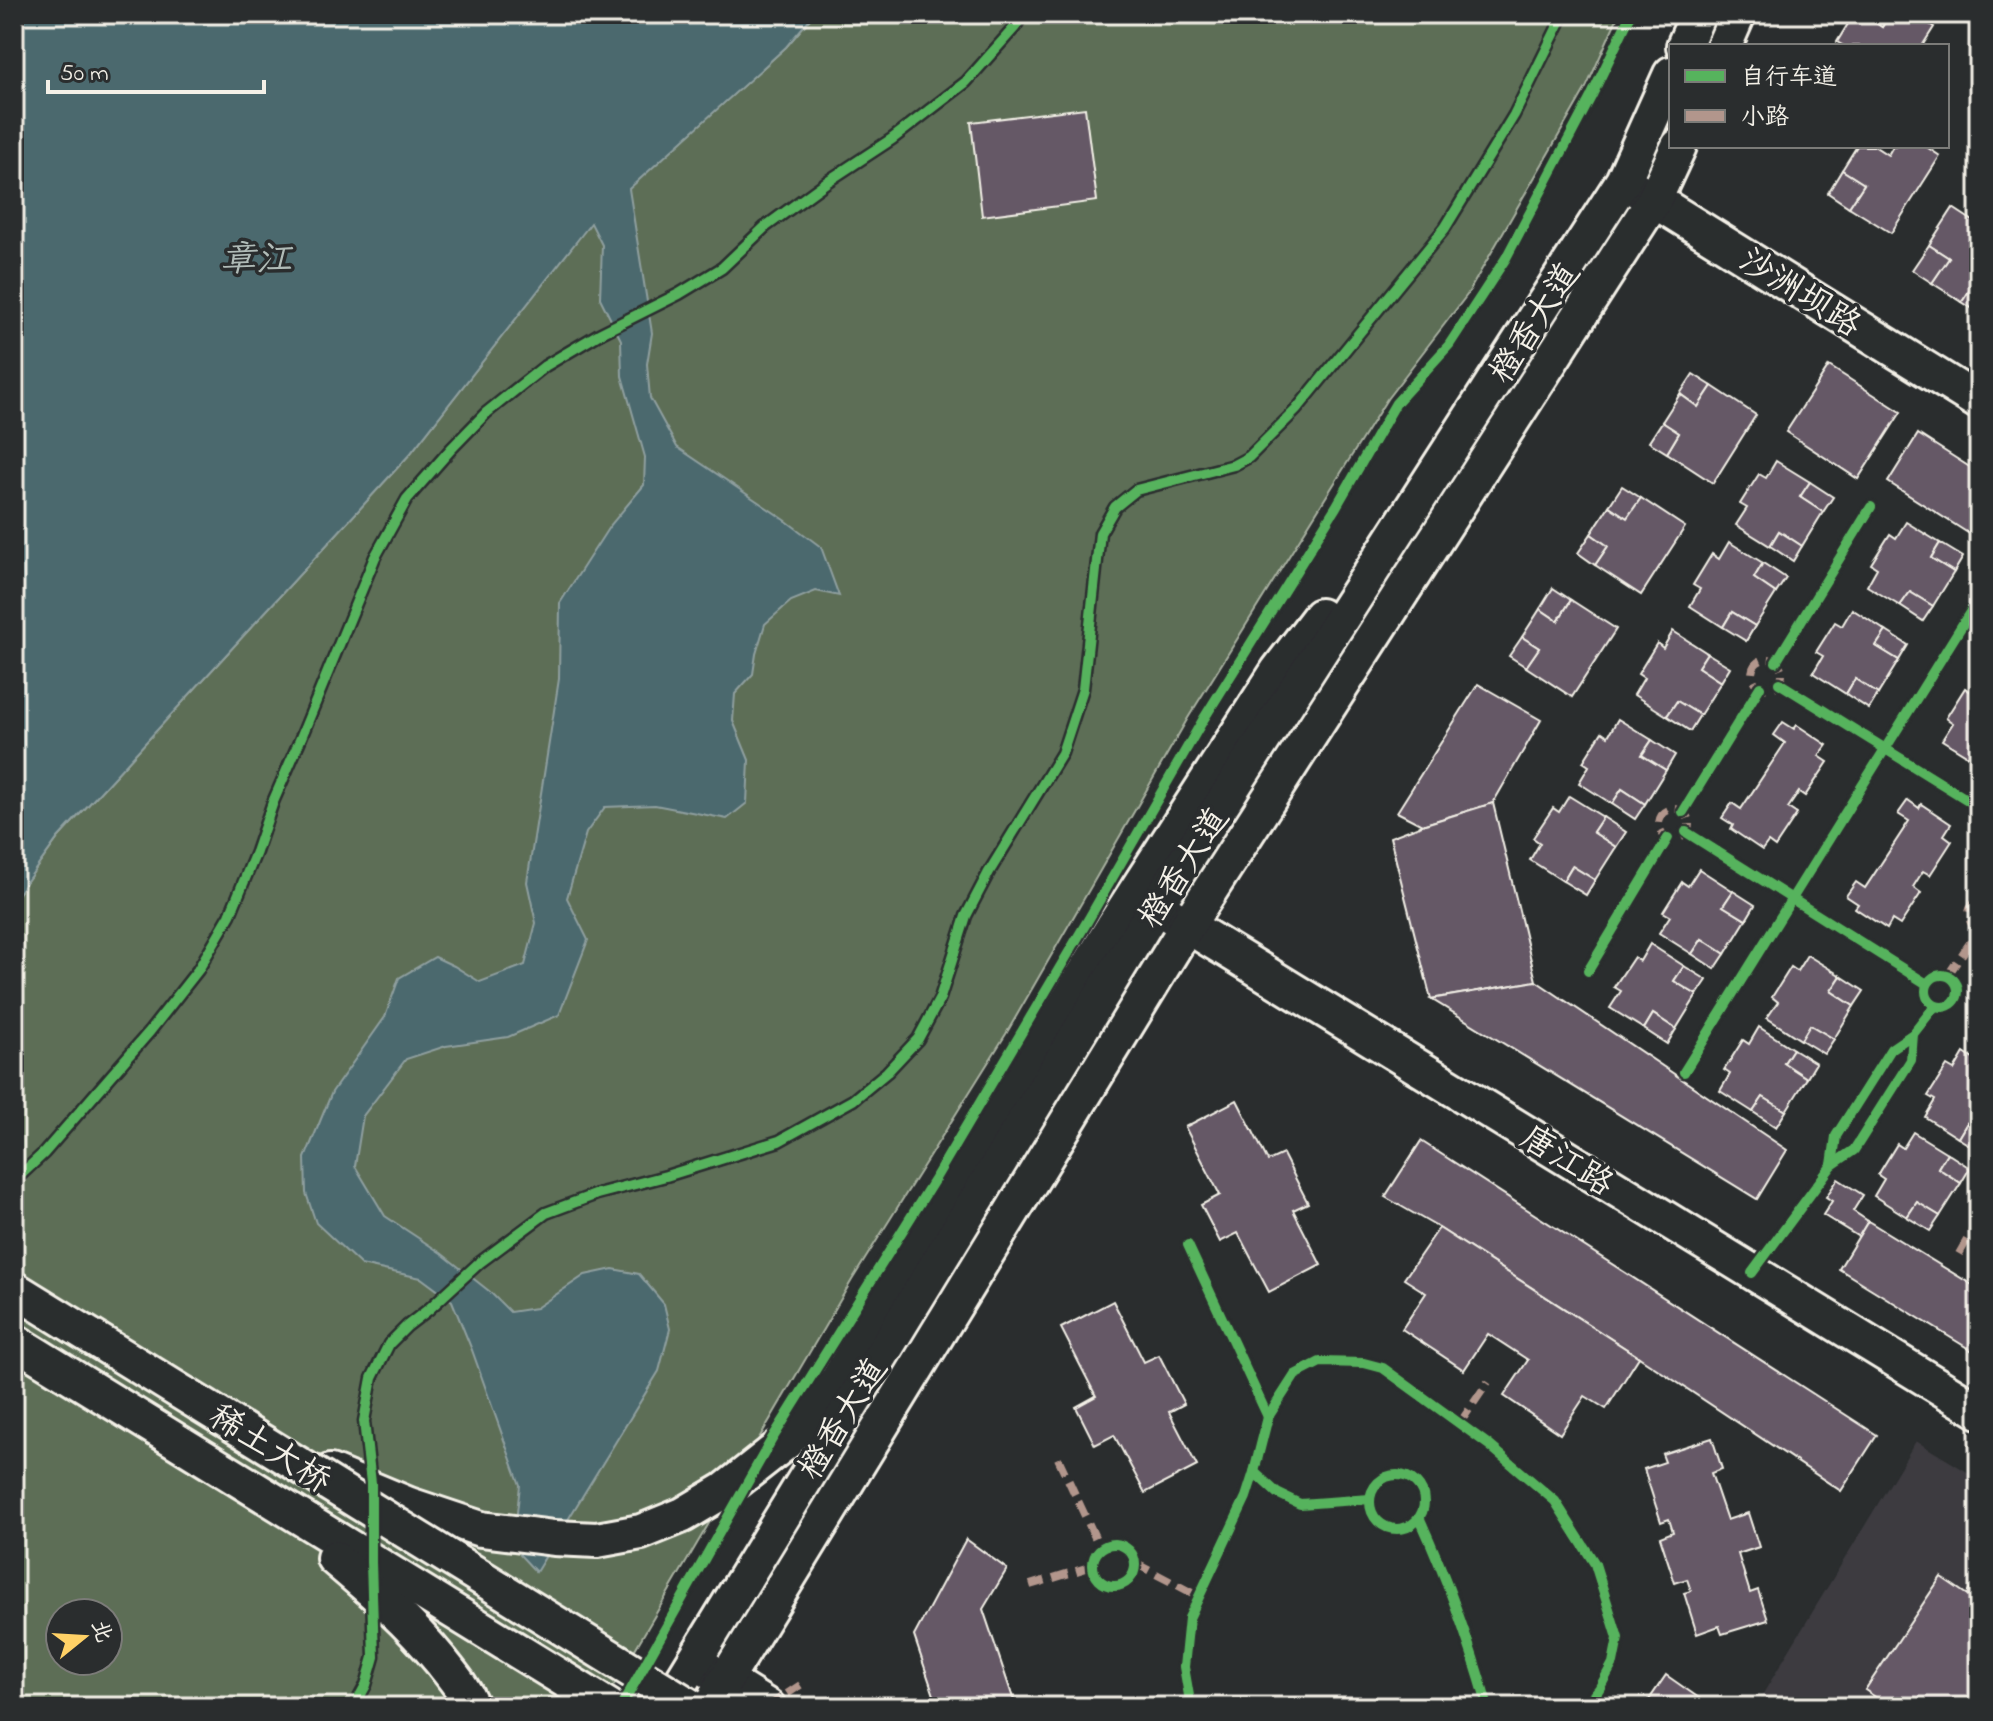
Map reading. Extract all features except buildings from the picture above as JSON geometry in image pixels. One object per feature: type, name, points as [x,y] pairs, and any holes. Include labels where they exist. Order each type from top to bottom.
[{"type":"main road","points":[[1685,44],[1698,14]]},
{"type":"main road","points":[[1725,44],[1738,14]]},
{"type":"main road","name":"橙香大道","points":[[666,1707],[1156,906],[1623,181],[1669,78]]},
{"type":"main road","name":"橙香大道","points":[[717,1693],[1187,926],[1654,200],[1678,148]]},
{"type":"main road","name":"沙洲坝路","points":[[1623,181],[1979,402]]},
{"type":"main road","points":[[267,1445],[409,1505],[481,1529],[597,1540],[641,1532],[683,1515],[725,1490],[786,1442],[837,1381],[1113,927],[1278,671],[1460,436]]},
{"type":"main road","name":"唐江路","points":[[1156,906],[1979,1411]]},
{"type":"main road","name":"稀土大桥","points":[[14,1289],[691,1707]]},
{"type":"main road","name":"稀土大桥","points":[[14,1341],[609,1707]]},
{"type":"main road","points":[[241,1481],[389,1604],[431,1649],[465,1692],[472,1707]]},
{"type":"main road","points":[[692,1661],[717,1693],[768,1707]]},
{"type":"shaded area","points":[[1916,1441],[1979,1479],[1979,1707],[1755,1707]]},
{"type":"green space","points":[[814,14],[1619,14],[1587,86],[1467,295],[1387,399],[1188,718],[1006,1034],[852,1280],[601,1707],[14,1707],[14,899],[58,838],[410,454],[591,222],[786,47]]},
{"type":"water","name":"章江","points":[[14,14],[814,14],[786,47],[629,189],[652,333],[647,364],[650,398],[677,447],[821,547],[839,596],[816,591],[791,601],[765,624],[753,674],[735,694],[733,721],[749,760],[747,803],[727,819],[655,805],[605,807],[586,833],[567,898],[588,940],[559,1015],[508,1037],[446,1046],[406,1059],[363,1116],[355,1166],[385,1216],[441,1253],[510,1312],[536,1308],[585,1275],[613,1269],[639,1274],[664,1304],[670,1329],[659,1371],[536,1572],[520,1555],[515,1531],[520,1485],[452,1301],[421,1278],[361,1265],[316,1223],[306,1193],[305,1158],[332,1092],[385,1017],[399,978],[435,957],[480,982],[525,965],[536,923],[527,882],[559,679],[560,603],[609,527],[644,485],[645,457],[622,376],[621,340],[600,298],[602,245],[591,223],[410,454],[58,838],[14,899]]},
{"type":"marked path","points":[[1767,659],[1777,664],[1782,674],[1777,684],[1767,689],[1757,684],[1752,674],[1757,664],[1767,659]]},
{"type":"marked path","points":[[1674,809],[1684,814],[1689,824],[1684,834],[1674,839],[1664,834],[1659,824],[1664,814],[1674,809]]},
{"type":"marked path","points":[[1979,900],[1969,911],[1972,924],[1979,931]]},
{"type":"marked path","points":[[1948,975],[1978,931]]},
{"type":"marked path","points":[[1959,1254],[1979,1219]]},
{"type":"marked path","points":[[1460,1423],[1488,1382]]},
{"type":"marked path","points":[[1058,1458],[1100,1548]]},
{"type":"marked path","points":[[1135,1563],[1198,1596]]},
{"type":"marked path","points":[[1030,1585],[1093,1566]]},
{"type":"marked path","points":[[767,1707],[805,1682]]},
{"type":"cycle path","points":[[14,1181],[44,1153],[150,1031],[198,970],[230,915],[273,802],[375,557],[407,499],[486,413],[545,366],[722,268],[765,227],[892,139],[966,82],[1023,14]]},
{"type":"cycle path","points":[[354,1707],[366,1685],[374,1657],[371,1483],[364,1421],[372,1378],[389,1344],[479,1263],[546,1213],[597,1194],[779,1141],[853,1100],[887,1072],[918,1039],[940,998],[966,916],[989,872],[1062,753],[1083,689],[1100,533],[1115,507],[1136,490],[1234,465],[1249,457],[1296,410],[1445,228],[1514,115],[1564,14]]},
{"type":"cycle path","points":[[621,1707],[772,1439],[936,1177],[1203,720],[1336,507],[1396,403],[1449,345],[1506,258],[1631,14]]},
{"type":"cycle path","points":[[1776,662],[1871,507]]},
{"type":"cycle path","points":[[1684,1072],[1979,598]]},
{"type":"cycle path","points":[[1779,683],[1979,807]]},
{"type":"cycle path","points":[[1683,812],[1760,687]]},
{"type":"cycle path","points":[[1686,832],[1927,984]]},
{"type":"cycle path","points":[[1588,971],[1668,838]]},
{"type":"cycle path","points":[[1942,975],[1954,979],[1958,991],[1954,1003],[1942,1007],[1930,1003],[1926,991],[1930,979],[1942,975]]},
{"type":"cycle path","points":[[1832,1165],[1836,1136],[1891,1049],[1913,1034],[1935,1006]]},
{"type":"cycle path","points":[[1752,1273],[1832,1165],[1854,1150],[1911,1060],[1913,1034]]},
{"type":"cycle path","points":[[1188,1245],[1268,1417]]},
{"type":"cycle path","points":[[1191,1707],[1184,1667],[1189,1618],[1246,1497],[1268,1417],[1295,1375],[1320,1362],[1364,1363],[1383,1368],[1489,1445],[1555,1501],[1595,1564],[1618,1638],[1613,1663],[1599,1689],[1584,1707]]},
{"type":"cycle path","points":[[1254,1472],[1277,1493],[1300,1504],[1370,1499]]},
{"type":"cycle path","points":[[1397,1475],[1416,1483],[1424,1502],[1416,1521],[1397,1529],[1378,1521],[1370,1502],[1378,1483],[1397,1475]]},
{"type":"cycle path","points":[[1420,1519],[1457,1610],[1487,1704]]},
{"type":"cycle path","points":[[1114,1544],[1129,1550],[1135,1565],[1129,1580],[1114,1586],[1099,1580],[1093,1565],[1099,1550],[1114,1544]]}]
